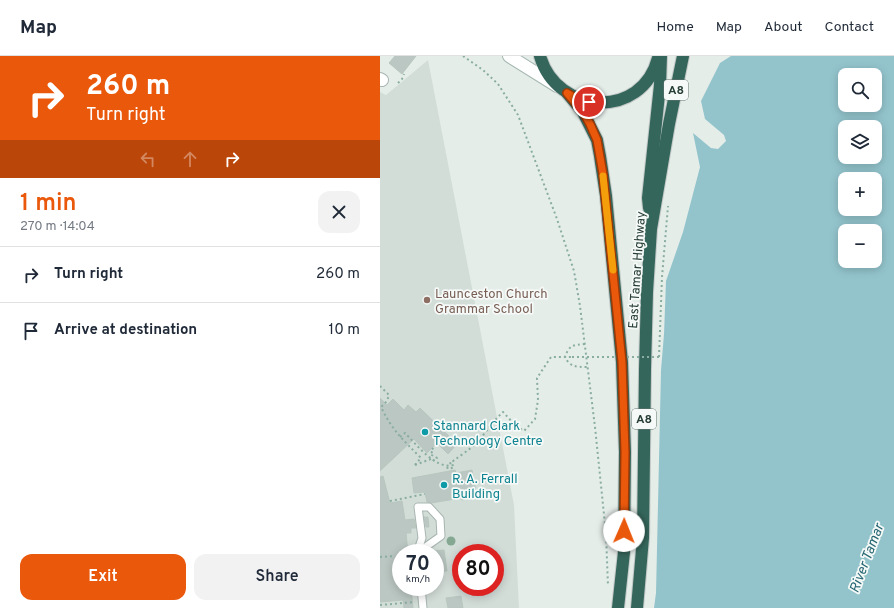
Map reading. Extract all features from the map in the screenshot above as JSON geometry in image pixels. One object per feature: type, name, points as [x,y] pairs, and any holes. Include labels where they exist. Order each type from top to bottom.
[{"type":"highway","name":"A8","points":[[540,56],[547,72],[583,112],[597,140],[604,181],[622,362],[625,452],[624,552],[618,608]]},
{"type":"highway","name":"A8","points":[[563,90],[577,99],[589,102],[608,102],[622,99],[634,93],[644,84],[656,66],[660,56]]},
{"type":"highway","name":"A8","points":[[651,229],[648,198],[660,85],[660,56]]},
{"type":"highway","name":"East Tamar Highway","points":[[637,608],[643,538],[646,338],[651,229],[669,124],[683,56]]},
{"type":"main road","points":[[509,56],[563,90]]},
{"type":"lane","points":[[418,507],[429,507],[440,519],[441,536],[417,553],[422,538],[418,507]]},
{"type":"path","points":[[463,56],[483,70],[498,84],[518,115],[557,219],[574,270],[595,427],[606,534],[608,588]]},
{"type":"path","points":[[398,83],[404,74]]},
{"type":"path","points":[[400,437],[405,433],[432,460],[451,468],[453,466],[453,461],[474,445],[492,422],[503,412],[516,426],[524,431],[535,419],[538,400],[537,378],[551,357],[659,357],[662,277],[668,204]]},
{"type":"path","points":[[585,344],[573,345],[567,351],[565,357],[568,363],[575,367],[587,367]]},
{"type":"path","points":[[380,386],[389,395],[387,401],[381,407],[389,423],[420,458],[414,466],[437,458],[430,454],[434,450],[432,448]]},
{"type":"path","points":[[448,467],[449,471]]},
{"type":"path","points":[[390,501],[425,494]]},
{"type":"path","points":[[380,557],[392,556]]},
{"type":"path","points":[[380,604],[423,605]]},
{"type":"shaded area","name":"Launceston Church Grammar School","points":[[428,60],[514,505],[519,608],[380,608],[380,92],[386,95]]},
{"type":"water","name":"River Tamar","points":[[731,56],[894,56],[894,608],[654,608],[656,593],[661,370],[666,281],[683,232],[700,167],[693,133],[711,148],[718,149],[726,141],[724,135],[705,119],[701,101],[720,63]]},
{"type":"building","points":[[395,56],[416,56],[402,74],[389,63]]},
{"type":"building","points":[[380,398],[387,405],[393,399],[404,410],[408,405],[416,412],[420,408],[457,444],[448,454],[437,443],[427,453],[414,439],[380,471]]},
{"type":"building","name":"R. A. Ferrall Building","points":[[455,470],[456,473],[472,470],[477,497],[431,503],[427,502],[425,492],[414,493],[412,478]]},
{"type":"building","points":[[383,476],[390,503],[402,501],[405,520],[414,519],[416,528],[411,528],[411,533],[406,533],[407,544],[392,544],[392,596],[412,596],[413,608],[404,608],[403,600],[380,602],[380,477]]},
{"type":"building","points":[[424,517],[428,517],[429,527],[426,527]]},
{"type":"building","points":[[444,550],[447,571],[444,571]]},
{"type":"building","points":[[461,596],[463,608],[448,608],[446,598]]},
{"type":"slow traffic","points":[[603,176],[613,270]]},
{"type":"place","name":"Launceston Church Grammar School","points":[[427,300]]},
{"type":"place","name":"Stannard Clark Technology Centre","points":[[425,432]]},
{"type":"place","name":"R. A. Ferrall Building","points":[[444,485]]},
{"type":"route","points":[[589,102],[577,99],[567,93],[583,112],[597,140],[606,196],[622,362],[625,452],[624,531]]}]
